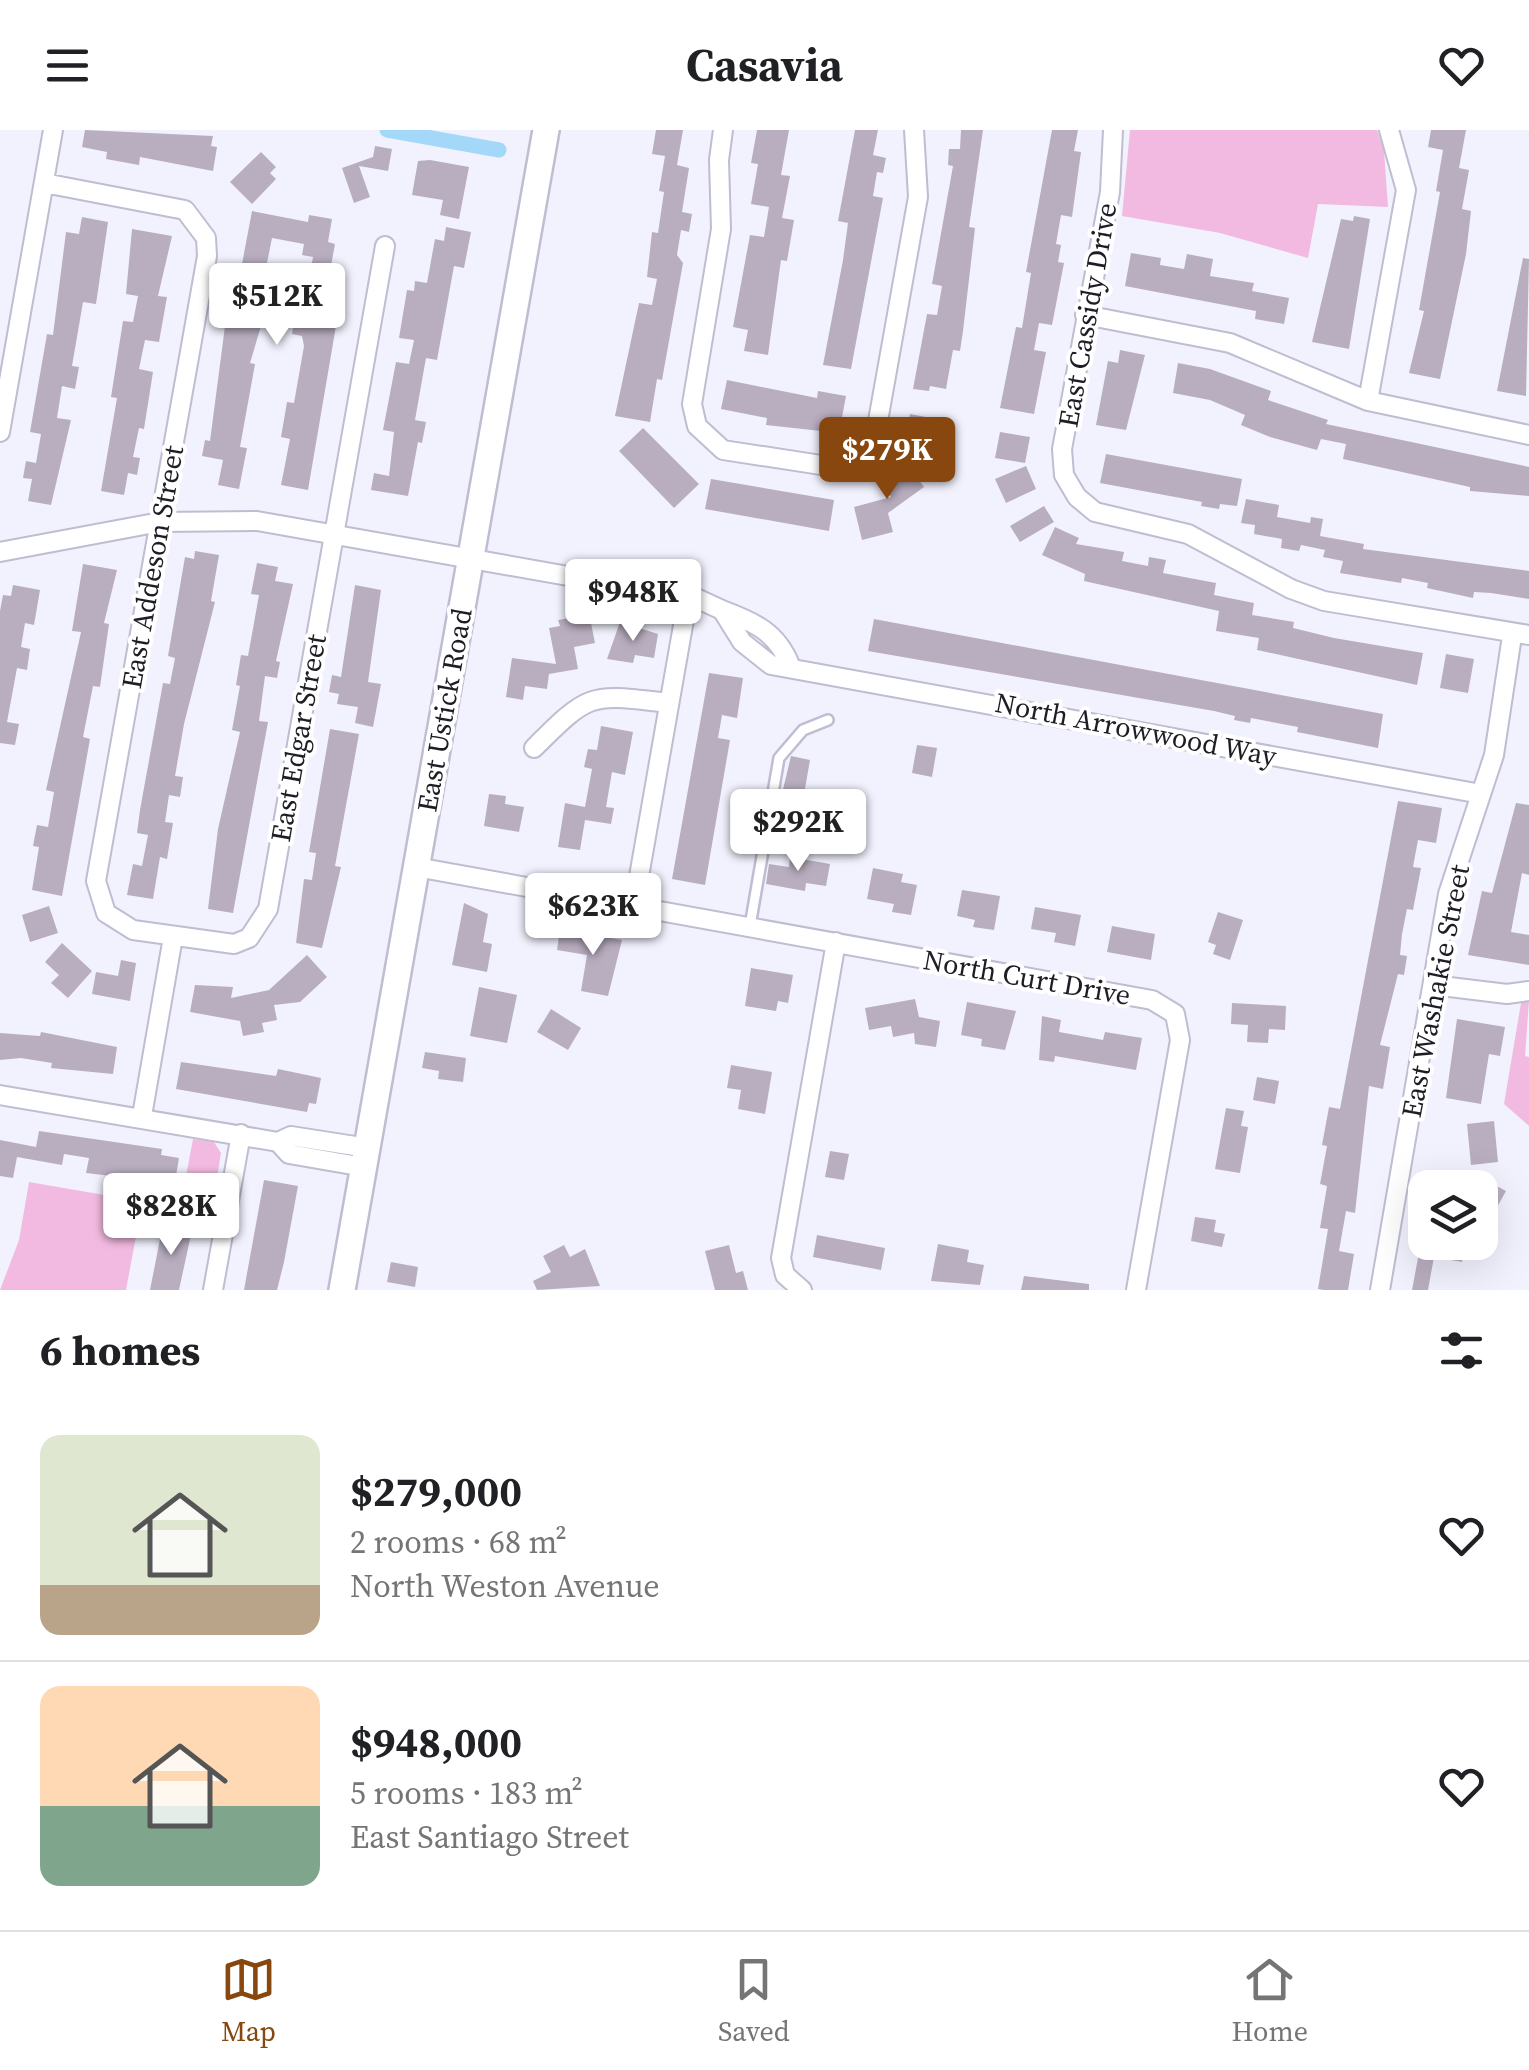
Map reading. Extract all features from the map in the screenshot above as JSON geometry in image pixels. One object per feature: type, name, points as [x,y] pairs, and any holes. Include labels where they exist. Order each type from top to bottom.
[{"type":"main road","name":"East Ustick Road","points":[[342,1290],[546,130]]},
{"type":"street","points":[[0,432],[53,130]]},
{"type":"street","points":[[723,130],[719,160],[722,229],[692,404],[697,426],[723,450],[834,467],[852,461],[867,448],[876,432],[918,197],[914,130]]},
{"type":"street","name":"East Cassidy Drive","points":[[1113,130],[1110,192],[1062,449],[1064,475],[1077,497],[1094,512],[1188,534],[1291,589],[1324,601],[1521,635]]},
{"type":"street","points":[[1368,401],[1406,190],[1389,130]]},
{"type":"street","name":"East Addeson Street","points":[[44,182],[185,210],[198,222],[206,238],[207,256],[96,881],[106,913],[133,930],[174,937]]},
{"type":"street","name":"East Edgar Street","points":[[174,937],[221,945],[249,938],[268,909],[385,246]]},
{"type":"street","points":[[1085,315],[1230,343],[1368,401],[1529,434]]},
{"type":"street","name":"North Arrowwood Way","points":[[0,552],[160,522],[257,521],[334,532],[688,597],[756,622],[782,644],[790,665],[1481,794]]},
{"type":"street","points":[[634,905],[688,597]]},
{"type":"street","name":"East Washakie Street","points":[[1380,1290],[1448,894],[1494,755],[1521,635]]},
{"type":"street","points":[[534,748],[578,703],[600,696],[669,704]]},
{"type":"street","name":"North Curt Drive","points":[[416,867],[1152,1000],[1175,1014],[1180,1040],[1136,1290]]},
{"type":"street","points":[[142,1116],[174,937]]},
{"type":"street","points":[[802,1290],[785,1274],[781,1258],[836,942]]},
{"type":"street","points":[[1434,985],[1507,994],[1529,991]]},
{"type":"street","points":[[0,1095],[278,1142],[291,1136],[366,1158]]},
{"type":"street","points":[[213,1290],[241,1134]]},
{"type":"lane","points":[[750,926],[779,758],[803,730],[828,720]]},
{"type":"shaded area","points":[[1130,130],[1377,130],[1384,150],[1388,207],[1318,204],[1308,258],[1220,233],[1122,216]]},
{"type":"shaded area","points":[[1529,1001],[1525,1056],[1529,1057],[1529,1126],[1504,1104],[1521,1003]]},
{"type":"shaded area","points":[[193,1139],[214,1142],[221,1153],[209,1226],[140,1215],[126,1290],[0,1290],[19,1240],[29,1182],[180,1208]]},
{"type":"building","points":[[85,130],[213,136],[211,146],[217,147],[213,171],[140,157],[139,165],[106,159],[107,152],[82,147]]},
{"type":"building","points":[[656,130],[683,130],[677,165],[689,168],[682,212],[692,214],[689,232],[681,230],[677,255],[683,263],[662,380],[657,379],[650,422],[615,416],[639,303],[652,305],[657,279],[647,277],[652,232],[658,233],[664,192],[659,191],[665,156],[652,154]]},
{"type":"building","points":[[757,130],[789,130],[781,175],[790,176],[782,218],[794,220],[787,261],[781,260],[768,355],[744,351],[748,330],[733,327],[750,235],[764,237],[769,207],[751,204],[758,164],[751,163]]},
{"type":"building","points":[[855,130],[878,130],[873,155],[886,158],[883,173],[877,172],[873,196],[883,198],[851,369],[823,365],[843,260],[848,223],[838,221]]},
{"type":"building","points":[[961,130],[983,130],[969,227],[975,228],[960,351],[953,350],[946,389],[913,389],[927,314],[937,315],[942,286],[932,284],[953,166],[948,165],[949,149],[960,149]]},
{"type":"building","points":[[1052,130],[1078,130],[1074,151],[1081,152],[1072,217],[1061,215],[1056,244],[1061,245],[1058,262],[1064,263],[1052,325],[1039,323],[1034,350],[1046,352],[1034,414],[1000,408],[1016,327],[1022,328],[1031,273],[1026,272]]},
{"type":"building","points":[[1431,130],[1466,130],[1459,168],[1469,170],[1462,209],[1471,211],[1440,379],[1409,373],[1424,311],[1419,310],[1440,192],[1436,191],[1443,150],[1428,147]]},
{"type":"building","points":[[375,146],[392,149],[388,171],[359,166],[370,197],[354,203],[342,168],[373,157]]},
{"type":"building","points":[[261,152],[276,167],[270,173],[276,179],[252,204],[230,182]]},
{"type":"building","points":[[418,161],[469,167],[459,219],[440,215],[443,200],[412,195]]},
{"type":"building","points":[[252,211],[308,222],[309,215],[332,219],[328,242],[335,244],[329,276],[344,279],[308,490],[281,485],[290,439],[281,437],[287,402],[294,403],[304,346],[302,336],[292,334],[295,315],[302,316],[313,257],[302,255],[304,244],[272,238],[266,268],[273,269],[267,306],[250,363],[255,364],[240,447],[247,448],[239,489],[218,485],[223,460],[202,456],[205,440],[210,441],[225,326],[229,327],[232,309],[239,310],[244,282],[233,281],[236,263],[242,264]]},
{"type":"building","points":[[1354,216],[1370,219],[1349,349],[1312,342],[1341,219],[1353,221]]},
{"type":"building","points":[[82,217],[108,222],[96,304],[83,302],[72,366],[79,367],[75,389],[62,386],[57,418],[71,420],[51,505],[28,501],[32,479],[23,478],[26,461],[36,463],[41,434],[30,432],[47,334],[53,335],[66,232],[79,234]]},
{"type":"building","points":[[446,227],[471,232],[464,268],[454,266],[437,360],[426,358],[415,420],[426,422],[422,443],[418,442],[408,496],[371,490],[374,473],[389,476],[394,432],[383,430],[396,362],[409,364],[414,340],[399,338],[407,290],[414,291],[415,281],[427,283],[435,239],[444,241]]},
{"type":"building","points":[[132,229],[172,236],[158,296],[167,297],[159,342],[145,340],[139,369],[153,372],[144,429],[139,428],[133,457],[140,458],[137,475],[128,473],[124,495],[101,491],[117,398],[111,397],[123,321],[133,322],[138,296],[126,294]]},
{"type":"building","points":[[1131,253],[1161,258],[1160,265],[1184,269],[1187,254],[1213,259],[1210,276],[1254,283],[1252,291],[1289,298],[1284,324],[1255,319],[1256,311],[1125,286]]},
{"type":"building","points":[[1523,258],[1529,259],[1526,396],[1497,391]]},
{"type":"building","points":[[1120,350],[1145,355],[1126,430],[1096,425],[1108,361],[1118,363]]},
{"type":"building","points":[[1178,363],[1210,369],[1271,391],[1268,400],[1328,420],[1326,424],[1529,467],[1529,496],[1470,491],[1470,487],[1343,459],[1346,444],[1321,439],[1317,450],[1270,437],[1241,425],[1245,415],[1210,400],[1173,393]]},
{"type":"building","points":[[727,380],[817,398],[818,391],[846,396],[839,433],[766,425],[767,418],[721,409]]},
{"type":"building","points":[[910,414],[926,417],[925,424],[944,428],[937,465],[912,460],[916,439],[906,437]]},
{"type":"building","points":[[643,428],[699,484],[674,508],[619,451]]},
{"type":"building","points":[[1000,432],[1030,437],[1025,463],[995,458]]},
{"type":"building","points":[[1106,454],[1242,479],[1237,506],[1201,506],[1202,502],[1100,483]]},
{"type":"building","points":[[905,461],[924,487],[888,513],[893,532],[862,540],[854,507],[891,497],[879,480]]},
{"type":"building","points":[[1026,466],[1036,489],[1006,503],[995,479]]},
{"type":"building","points":[[711,479],[834,500],[829,531],[705,509]]},
{"type":"building","points":[[1246,499],[1279,505],[1277,517],[1310,523],[1311,517],[1323,519],[1320,536],[1364,544],[1363,549],[1529,571],[1529,599],[1474,592],[1473,598],[1402,578],[1401,583],[1340,573],[1343,561],[1323,557],[1325,550],[1301,545],[1299,551],[1281,548],[1282,539],[1254,534],[1255,525],[1241,523]]},
{"type":"building","points":[[1044,506],[1054,522],[1020,542],[1010,526]]},
{"type":"building","points":[[1055,527],[1079,538],[1076,544],[1124,552],[1122,561],[1148,566],[1149,557],[1166,560],[1163,573],[1216,583],[1214,595],[1254,603],[1252,615],[1294,622],[1293,628],[1334,638],[1423,653],[1417,685],[1257,650],[1259,638],[1216,631],[1219,611],[1084,581],[1085,574],[1042,555]]},
{"type":"building","points":[[195,551],[219,555],[211,601],[215,602],[175,776],[183,777],[180,797],[169,795],[165,822],[173,823],[167,859],[160,857],[153,899],[127,895],[133,864],[142,866],[148,835],[137,833],[140,810],[163,683],[170,684],[175,658],[168,656],[185,557],[194,559]]},
{"type":"building","points":[[257,563],[278,567],[275,581],[293,584],[276,661],[280,662],[277,678],[265,676],[259,721],[268,722],[233,913],[208,909],[218,829],[240,732],[232,730],[240,686],[236,685],[241,655],[248,656],[259,595],[251,594]]},
{"type":"building","points":[[83,564],[117,570],[104,623],[109,624],[100,687],[93,686],[83,737],[90,739],[62,896],[32,890],[39,847],[33,846],[37,825],[48,827],[54,792],[46,790],[81,632],[72,631]]},
{"type":"building","points":[[13,585],[40,590],[34,625],[25,623],[21,647],[30,649],[27,670],[17,668],[7,722],[19,724],[15,745],[0,743],[0,611],[3,595],[11,596]]},
{"type":"building","points":[[355,585],[381,590],[368,682],[381,684],[373,727],[355,723],[358,707],[337,704],[339,694],[329,692],[332,675],[341,677]]},
{"type":"building","points":[[580,616],[581,620],[590,618],[595,643],[574,647],[578,669],[549,674],[547,689],[525,686],[523,700],[506,697],[512,658],[556,664],[549,628],[560,626],[558,620]]},
{"type":"building","points":[[874,619],[1383,714],[1378,748],[1297,732],[1298,727],[1251,718],[1250,723],[1214,711],[868,651]]},
{"type":"building","points":[[620,622],[658,634],[654,658],[635,655],[633,663],[607,659]]},
{"type":"building","points":[[1446,654],[1474,659],[1468,693],[1440,688]]},
{"type":"building","points":[[709,673],[743,678],[737,718],[722,715],[718,738],[730,740],[705,885],[672,879]]},
{"type":"building","points":[[601,726],[633,732],[625,775],[612,772],[606,807],[614,808],[611,824],[585,820],[580,850],[558,847],[565,803],[585,807],[592,769],[584,767],[588,749],[597,750]]},
{"type":"building","points":[[330,729],[359,734],[335,866],[341,867],[322,948],[296,943],[304,879],[312,880],[316,853],[309,852]]},
{"type":"building","points":[[917,745],[937,748],[932,777],[912,773]]},
{"type":"building","points":[[791,756],[810,760],[802,806],[780,802]]},
{"type":"building","points":[[489,794],[506,796],[505,804],[524,807],[519,832],[484,826]]},
{"type":"building","points":[[1398,801],[1442,808],[1436,843],[1418,840],[1413,867],[1421,868],[1413,910],[1407,909],[1402,934],[1400,955],[1407,956],[1404,975],[1398,974],[1380,1045],[1390,1047],[1383,1089],[1369,1086],[1355,1213],[1346,1211],[1339,1251],[1354,1254],[1348,1290],[1324,1290],[1318,1289],[1328,1229],[1320,1228],[1327,1186],[1320,1184],[1327,1146],[1322,1145],[1329,1107],[1340,1109]]},
{"type":"building","points":[[1516,803],[1529,805],[1529,875],[1522,873],[1511,932],[1529,935],[1529,965],[1468,955],[1482,891],[1492,893]]},
{"type":"building","points":[[790,857],[830,864],[826,886],[806,883],[805,891],[766,884],[769,864],[789,867]]},
{"type":"building","points":[[873,868],[903,874],[901,882],[917,885],[911,915],[892,912],[894,904],[867,899]]},
{"type":"building","points":[[962,890],[1000,896],[994,930],[973,927],[975,920],[957,916]]},
{"type":"building","points":[[464,903],[488,914],[483,942],[492,944],[487,972],[452,965]]},
{"type":"building","points":[[49,906],[58,933],[30,942],[22,915]]},
{"type":"building","points":[[1035,907],[1081,915],[1075,946],[1054,942],[1056,933],[1031,929]]},
{"type":"building","points":[[1218,912],[1243,920],[1230,960],[1213,954],[1216,945],[1208,942]]},
{"type":"building","points":[[1112,926],[1155,934],[1151,960],[1107,952]]},
{"type":"building","points":[[560,929],[622,940],[608,996],[581,991],[587,955],[557,950]]},
{"type":"building","points":[[62,943],[92,971],[68,998],[51,983],[59,975],[45,962]]},
{"type":"building","points":[[307,955],[327,977],[300,1002],[274,1005],[277,1020],[262,1023],[264,1032],[243,1036],[240,1021],[190,1012],[195,985],[233,987],[231,998],[269,990]]},
{"type":"building","points":[[121,960],[136,963],[130,1001],[92,994],[96,972],[118,976]]},
{"type":"building","points":[[751,968],[793,975],[788,1003],[778,1001],[776,1011],[745,1006]]},
{"type":"building","points":[[479,987],[517,995],[507,1043],[470,1036]]},
{"type":"building","points":[[915,999],[919,1017],[940,1021],[936,1047],[915,1044],[914,1033],[893,1037],[891,1026],[869,1030],[865,1008]]},
{"type":"building","points":[[967,1002],[1016,1011],[1005,1050],[981,1046],[982,1039],[961,1035]]},
{"type":"building","points":[[1232,1003],[1286,1006],[1285,1030],[1269,1029],[1268,1043],[1247,1042],[1248,1025],[1231,1024]]},
{"type":"building","points":[[551,1009],[581,1028],[568,1050],[537,1032]]},
{"type":"building","points":[[1042,1016],[1061,1020],[1059,1032],[1103,1040],[1105,1032],[1142,1038],[1136,1070],[1055,1056],[1054,1062],[1039,1060]]},
{"type":"building","points":[[1457,1019],[1505,1027],[1500,1056],[1489,1054],[1481,1104],[1446,1098]]},
{"type":"building","points":[[41,1032],[117,1047],[113,1074],[51,1068],[52,1063],[21,1058],[0,1060],[0,1033],[40,1036]]},
{"type":"building","points":[[425,1052],[466,1058],[463,1082],[438,1079],[439,1071],[422,1068]]},
{"type":"building","points":[[181,1062],[276,1076],[278,1069],[321,1078],[316,1104],[309,1103],[307,1112],[176,1089]]},
{"type":"building","points":[[731,1065],[772,1072],[765,1114],[738,1109],[741,1090],[727,1088]]},
{"type":"building","points":[[1257,1077],[1279,1081],[1275,1104],[1253,1100]]},
{"type":"building","points":[[1226,1108],[1244,1111],[1241,1126],[1248,1127],[1240,1173],[1215,1169]]},
{"type":"building","points":[[1494,1121],[1498,1162],[1471,1165],[1467,1124]]},
{"type":"building","points":[[39,1131],[162,1149],[161,1155],[179,1158],[174,1188],[162,1186],[163,1182],[86,1173],[89,1158],[64,1154],[62,1165],[17,1157],[13,1178],[0,1176],[0,1140],[36,1147]]},
{"type":"building","points":[[830,1151],[849,1154],[844,1180],[825,1177]]},
{"type":"building","points":[[264,1180],[298,1186],[277,1290],[244,1290]]},
{"type":"building","points":[[1498,1187],[1506,1191],[1498,1205]]},
{"type":"building","points":[[1195,1217],[1216,1220],[1214,1232],[1225,1234],[1222,1247],[1191,1241]]},
{"type":"building","points":[[163,1224],[192,1230],[179,1290],[150,1290]]},
{"type":"building","points":[[817,1235],[885,1248],[881,1270],[813,1257]]},
{"type":"building","points":[[938,1244],[969,1250],[967,1262],[984,1265],[980,1285],[931,1281]]},
{"type":"building","points":[[564,1245],[570,1257],[585,1249],[600,1286],[537,1290],[533,1281],[551,1272],[543,1256]]},
{"type":"building","points":[[729,1245],[736,1273],[743,1271],[748,1290],[715,1290],[705,1251]]},
{"type":"building","points":[[1418,1260],[1433,1260],[1428,1290],[1412,1290]]},
{"type":"building","points":[[391,1262],[418,1267],[415,1287],[387,1282]]},
{"type":"building","points":[[1024,1276],[1089,1284],[1089,1290],[1021,1290]]},
{"type":"waterway","points":[[387,130],[499,150]]}]
